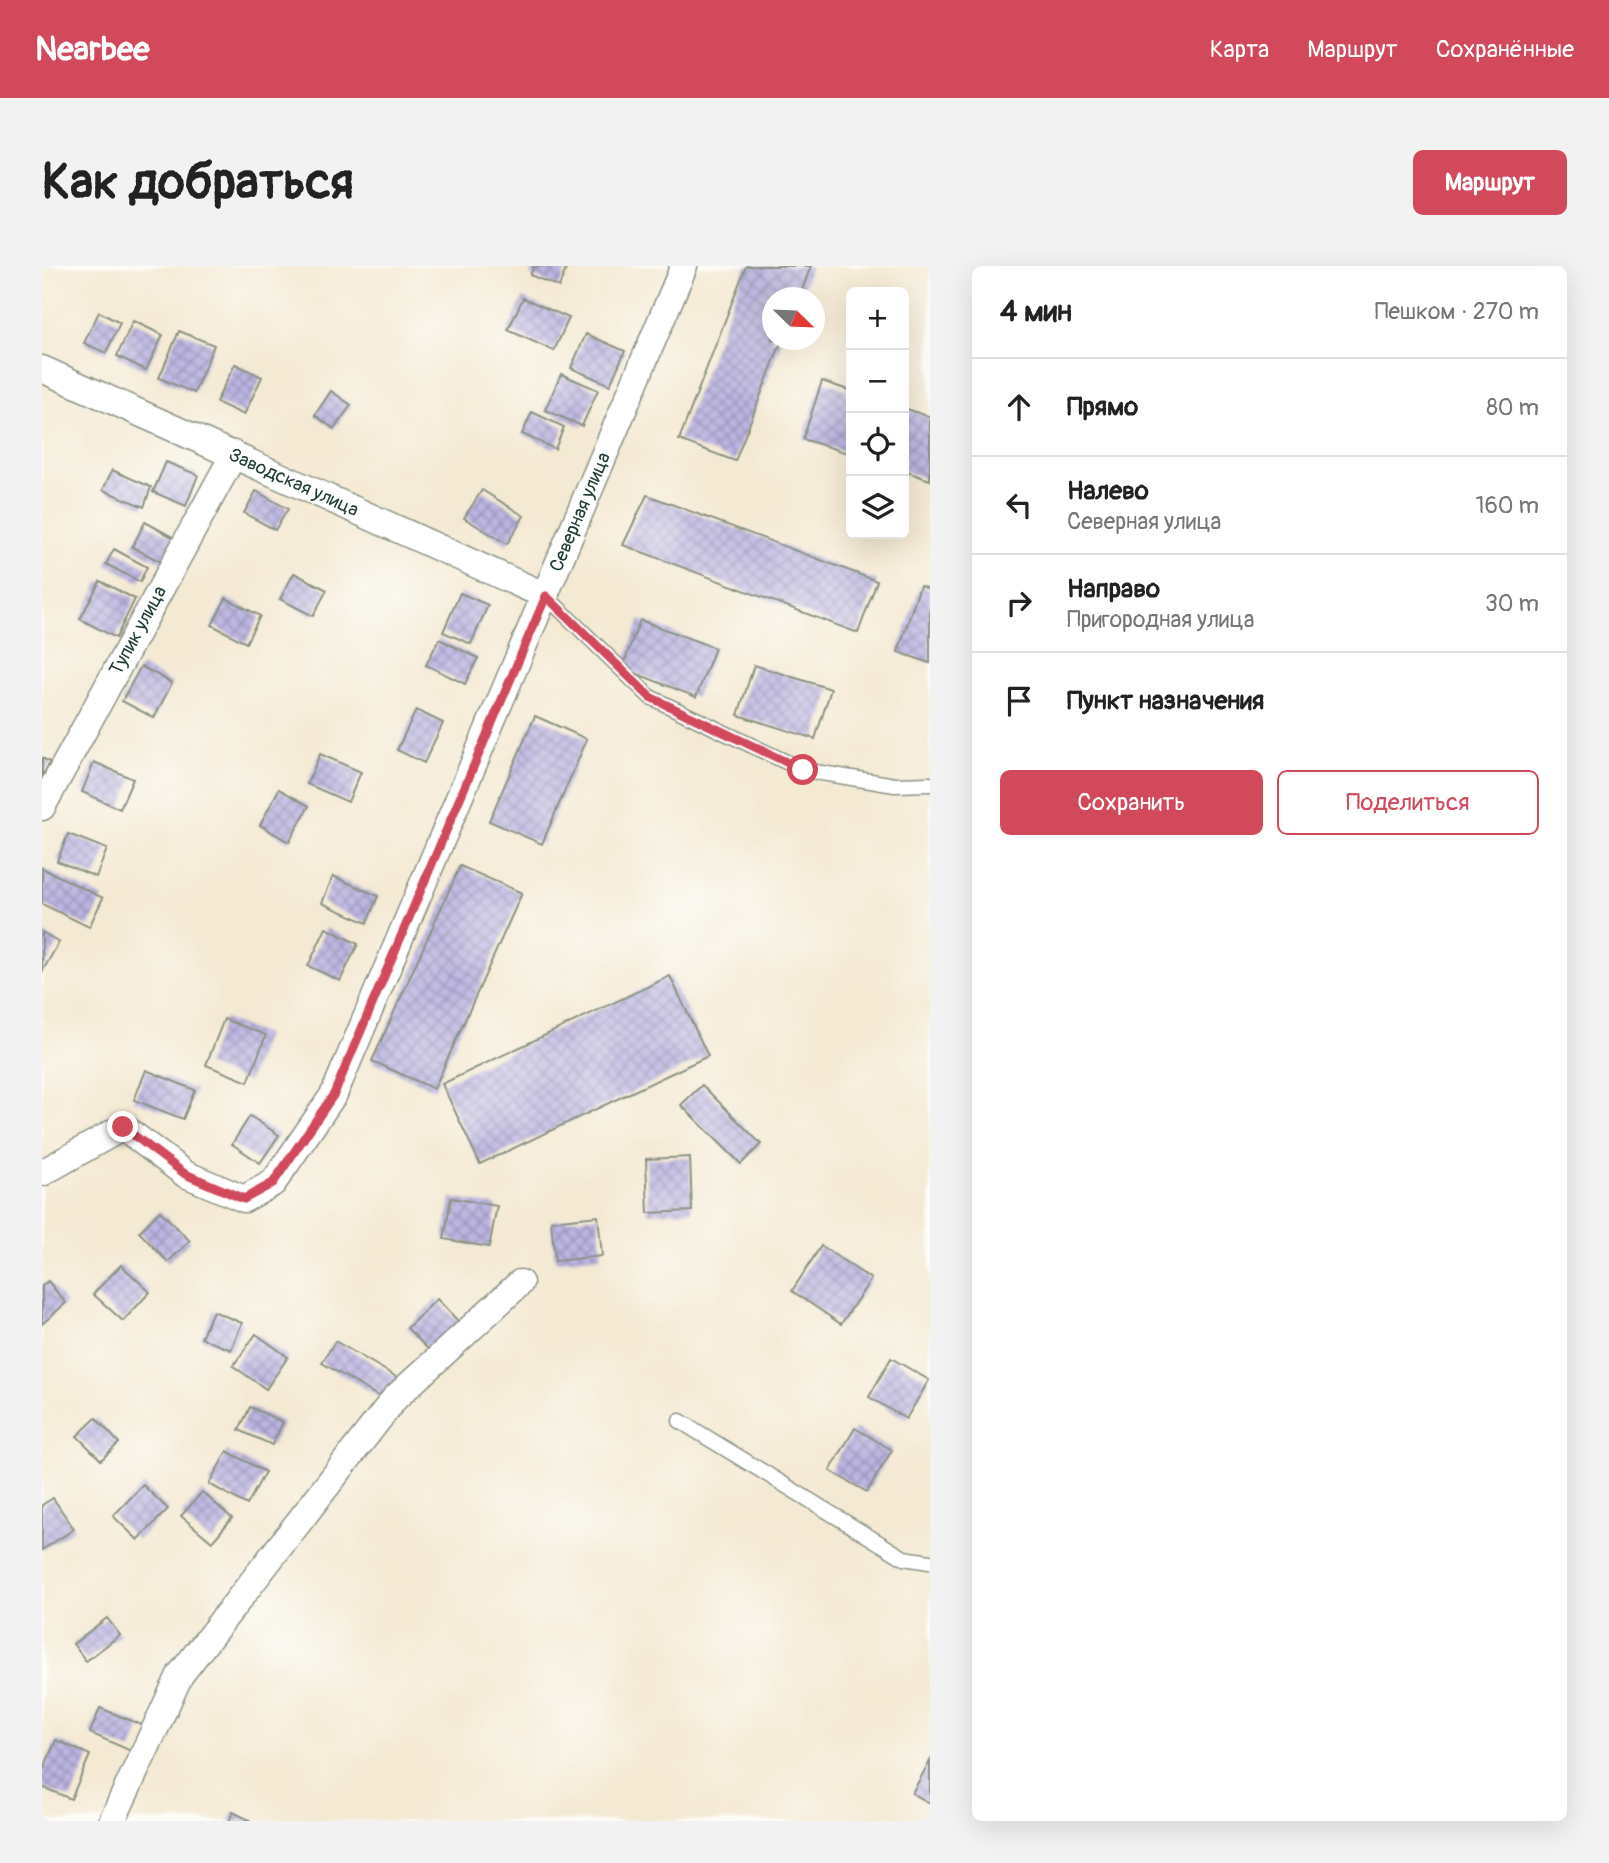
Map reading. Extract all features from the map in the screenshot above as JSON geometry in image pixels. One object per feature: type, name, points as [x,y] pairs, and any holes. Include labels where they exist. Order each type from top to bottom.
[{"type":"street","name":"Северная улица","points":[[42,1173],[123,1127],[185,1174],[244,1199],[273,1183],[334,1094],[684,266]]},
{"type":"street","name":"Заводская улица","points":[[42,369],[546,596]]},
{"type":"street","name":"Тупик улица","points":[[42,807],[234,454]]},
{"type":"street","points":[[112,1821],[180,1675],[395,1398],[520,1283]]},
{"type":"lane","points":[[546,596],[650,697],[803,770],[895,785],[930,784]]},
{"type":"lane","points":[[680,1422],[904,1558],[930,1562]]},
{"type":"building","points":[[534,266],[567,266],[559,287],[530,275]]},
{"type":"building","points":[[746,266],[811,266],[803,287],[762,287],[762,350],[778,350],[735,461],[679,440]]},
{"type":"building","points":[[523,298],[569,318],[554,351],[508,330]]},
{"type":"building","points":[[99,312],[120,323],[106,353],[84,343]]},
{"type":"building","points":[[133,321],[163,335],[146,370],[117,356]]},
{"type":"building","points":[[179,331],[214,345],[194,393],[159,378]]},
{"type":"building","points":[[586,334],[625,351],[610,385],[571,368]]},
{"type":"building","points":[[235,364],[262,377],[244,415],[216,402]]},
{"type":"building","points":[[561,374],[598,390],[582,426],[545,410]]},
{"type":"building","points":[[822,381],[846,389],[846,452],[803,439]]},
{"type":"building","points":[[331,391],[351,405],[334,429],[315,415]]},
{"type":"building","points":[[909,410],[930,417],[930,480],[909,473]]},
{"type":"building","points":[[532,412],[564,427],[555,449],[522,434]]},
{"type":"building","points":[[166,462],[198,475],[186,506],[153,492]]},
{"type":"building","points":[[112,470],[151,487],[144,507],[103,490]]},
{"type":"building","points":[[482,490],[524,516],[507,544],[464,518]]},
{"type":"building","points":[[256,491],[288,509],[275,530],[244,513]]},
{"type":"building","points":[[647,495],[877,581],[858,633],[623,545]]},
{"type":"building","points":[[145,522],[178,540],[165,564],[132,547]]},
{"type":"building","points":[[114,549],[147,567],[140,582],[106,564]]},
{"type":"building","points":[[294,573],[327,590],[313,616],[280,599]]},
{"type":"building","points":[[100,581],[135,599],[116,638],[80,619]]},
{"type":"building","points":[[920,586],[930,589],[930,663],[898,652]]},
{"type":"building","points":[[460,593],[488,605],[471,644],[443,632]]},
{"type":"building","points":[[226,598],[260,616],[246,643],[212,625]]},
{"type":"building","points":[[640,620],[715,648],[696,697],[622,668]]},
{"type":"building","points":[[439,639],[478,658],[465,684],[426,665]]},
{"type":"building","points":[[754,665],[831,689],[815,739],[738,715]]},
{"type":"building","points":[[141,666],[172,683],[154,718],[122,701]]},
{"type":"building","points":[[416,710],[443,723],[424,763],[397,750]]},
{"type":"building","points":[[535,716],[587,739],[542,844],[489,821]]},
{"type":"building","points":[[320,754],[361,772],[348,802],[307,784]]},
{"type":"building","points":[[42,758],[50,762],[42,777]]},
{"type":"building","points":[[94,762],[133,779],[120,809],[82,792]]},
{"type":"building","points":[[279,789],[309,806],[289,842],[260,825]]},
{"type":"building","points":[[68,834],[107,849],[96,877],[57,861]]},
{"type":"building","points":[[460,866],[522,893],[434,1089],[372,1061]]},
{"type":"building","points":[[42,868],[103,898],[89,927],[42,904]]},
{"type":"building","points":[[333,876],[378,896],[367,923],[322,903]]},
{"type":"building","points":[[326,928],[358,944],[340,981],[308,966]]},
{"type":"building","points":[[42,932],[59,942],[42,972]]},
{"type":"building","points":[[670,976],[708,1056],[480,1164],[442,1084]]},
{"type":"building","points":[[224,1019],[266,1035],[248,1082],[206,1065]]},
{"type":"building","points":[[146,1070],[195,1090],[183,1119],[134,1100]]},
{"type":"building","points":[[702,1085],[761,1144],[741,1164],[681,1105]]},
{"type":"building","points":[[250,1116],[279,1135],[260,1163],[232,1144]]},
{"type":"building","points":[[690,1157],[692,1211],[648,1213],[646,1159]]},
{"type":"building","points":[[451,1198],[497,1206],[489,1247],[444,1239]]},
{"type":"building","points":[[160,1211],[190,1241],[168,1262],[139,1232]]},
{"type":"building","points":[[598,1216],[602,1256],[555,1261],[551,1221]]},
{"type":"building","points":[[821,1246],[871,1279],[841,1324],[792,1291]]},
{"type":"building","points":[[121,1265],[150,1292],[123,1321],[93,1294]]},
{"type":"building","points":[[48,1281],[66,1303],[42,1324],[42,1286]]},
{"type":"building","points":[[437,1299],[460,1323],[431,1352],[407,1328]]},
{"type":"building","points":[[213,1311],[242,1323],[231,1350],[201,1338]]},
{"type":"building","points":[[256,1334],[288,1357],[266,1389],[233,1366]]},
{"type":"building","points":[[335,1341],[400,1379],[386,1401],[322,1363]]},
{"type":"building","points":[[891,1358],[929,1380],[906,1419],[869,1397]]},
{"type":"building","points":[[250,1407],[283,1422],[272,1445],[239,1430]]},
{"type":"building","points":[[96,1418],[119,1443],[101,1460],[77,1436]]},
{"type":"building","points":[[855,1428],[892,1450],[867,1492],[830,1471]]},
{"type":"building","points":[[227,1451],[265,1472],[247,1505],[209,1484]]},
{"type":"building","points":[[143,1485],[168,1509],[138,1540],[113,1516]]},
{"type":"building","points":[[202,1492],[232,1518],[212,1542],[181,1516]]},
{"type":"building","points":[[53,1498],[74,1529],[42,1550],[42,1505]]},
{"type":"building","points":[[107,1618],[120,1635],[86,1661],[73,1644]]},
{"type":"building","points":[[100,1708],[142,1725],[131,1751],[90,1733]]},
{"type":"building","points":[[56,1740],[90,1755],[71,1799],[42,1787],[42,1773]]},
{"type":"building","points":[[930,1761],[930,1803],[912,1793]]},
{"type":"building","points":[[233,1812],[251,1821],[229,1821]]},
{"type":"route","points":[[123,1127],[185,1174],[244,1199],[273,1183],[334,1094],[546,596],[650,697],[803,770]]}]
